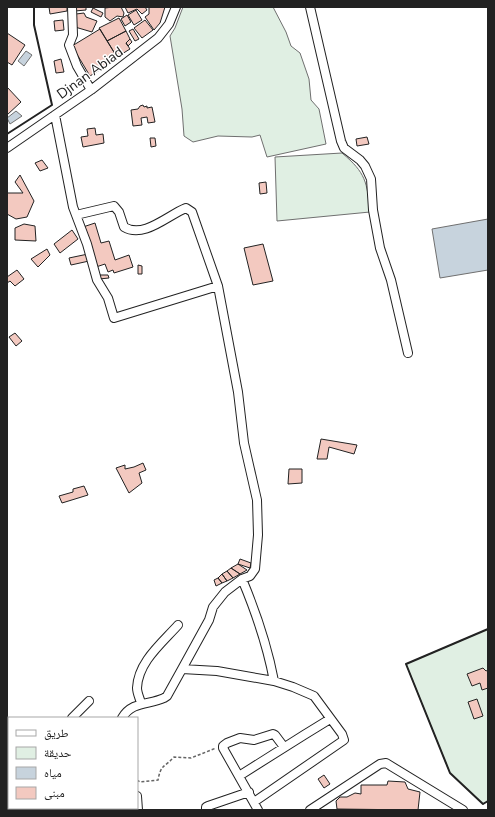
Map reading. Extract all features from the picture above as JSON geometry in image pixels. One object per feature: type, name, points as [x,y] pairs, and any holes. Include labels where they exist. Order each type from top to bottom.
[{"type":"street","points":[[72,7],[73,35],[69,45],[91,90]]},
{"type":"street","name":"Djnan Abiad","points":[[7,148],[91,90],[158,38],[170,24],[176,7]]},
{"type":"street","points":[[310,7],[341,141],[344,148],[360,160],[365,166],[371,179],[373,210],[380,248],[391,280],[408,353]]},
{"type":"street","points":[[55,115],[69,189],[76,215],[87,244],[97,280],[108,298],[114,318],[218,286]]},
{"type":"street","points":[[76,215],[114,206],[119,212],[124,227],[128,229],[137,229],[150,228],[184,209],[188,209],[192,212],[218,286],[238,392],[244,443],[256,500],[258,536],[255,569],[253,573],[242,579],[225,592],[213,608],[209,620],[166,696],[160,700],[141,704],[129,709],[123,717]]},
{"type":"street","points":[[242,579],[252,604],[269,658],[274,681]]},
{"type":"street","points":[[141,704],[137,687],[142,670],[153,652],[178,625]]},
{"type":"street","points":[[182,668],[217,671],[274,681],[293,687],[314,696],[342,734],[344,740],[254,802]]},
{"type":"street","points":[[73,717],[88,701]]},
{"type":"street","points":[[239,776],[330,719]]},
{"type":"street","points":[[258,810],[223,746],[240,738],[254,740],[273,734],[284,747]]},
{"type":"street","points":[[310,810],[380,764],[386,763],[462,810]]},
{"type":"street","points":[[206,810],[208,806],[249,792]]},
{"type":"path","points":[[138,781],[140,782],[158,780],[163,765],[169,763],[174,757],[191,758],[206,751],[223,746]]},
{"type":"green space","points":[[183,7],[273,7],[286,32],[291,46],[300,53],[309,79],[311,100],[319,109],[326,144],[267,157],[260,135],[252,137],[218,136],[193,142],[184,136],[182,109],[170,36],[175,28]]},
{"type":"green space","points":[[342,153],[356,166],[364,179],[368,193],[370,212],[277,221],[275,157]]},
{"type":"green space","points":[[488,629],[488,801],[483,804],[450,773],[406,664]]},
{"type":"green space","points":[[7,774],[8,809],[28,810],[7,810]]},
{"type":"water","points":[[26,51],[32,55],[24,66],[18,61]]},
{"type":"water","points":[[16,111],[22,116],[10,124],[7,118]]},
{"type":"water","points":[[488,219],[488,270],[440,278],[432,229]]},
{"type":"building","points":[[49,7],[67,7],[67,11],[50,14]]},
{"type":"building","points":[[75,7],[86,7],[86,10],[75,11]]},
{"type":"building","points":[[121,7],[124,13],[123,17],[117,16],[110,21],[105,17],[105,8]]},
{"type":"building","points":[[125,7],[145,7],[147,10],[142,14],[137,9],[128,13]]},
{"type":"building","points":[[149,7],[165,7],[160,23],[154,30],[145,17],[149,14]]},
{"type":"building","points":[[93,8],[103,13],[101,17],[91,12]]},
{"type":"building","points":[[136,10],[142,20],[134,25],[128,15]]},
{"type":"building","points":[[84,13],[86,17],[97,21],[92,32],[75,27],[76,14]]},
{"type":"building","points":[[127,15],[131,22],[125,26],[121,19]]},
{"type":"building","points":[[119,18],[126,31],[107,41],[99,28]]},
{"type":"building","points":[[63,20],[64,30],[55,31],[54,21]]},
{"type":"building","points":[[145,20],[153,30],[142,38],[134,28]]},
{"type":"building","points":[[100,29],[117,57],[90,76],[72,46]]},
{"type":"building","points":[[133,29],[139,39],[135,41],[129,31]]},
{"type":"building","points":[[126,31],[130,39],[126,43],[130,49],[117,57],[107,41]]},
{"type":"building","points":[[7,33],[25,45],[12,65],[7,62]]},
{"type":"building","points":[[130,39],[132,42],[128,46],[126,43]]},
{"type":"building","points":[[61,59],[64,72],[56,73],[54,61]]},
{"type":"building","points":[[7,87],[21,102],[7,115]]},
{"type":"building","points":[[143,105],[144,107],[147,106],[147,108],[152,107],[155,122],[148,123],[147,117],[141,118],[142,125],[133,126],[131,110],[138,109]]},
{"type":"building","points":[[95,128],[96,135],[103,134],[104,143],[83,147],[81,137],[88,136],[87,129]]},
{"type":"building","points":[[367,137],[369,144],[357,146],[356,139]]},
{"type":"building","points":[[150,138],[155,138],[156,146],[151,147]]},
{"type":"building","points":[[42,160],[48,168],[40,171],[35,163]]},
{"type":"building","points":[[20,175],[34,201],[27,217],[16,219],[7,214],[7,193],[23,193],[15,182]]},
{"type":"building","points":[[266,182],[267,193],[260,194],[259,183]]},
{"type":"building","points":[[95,223],[101,243],[109,241],[115,260],[129,255],[133,267],[114,273],[113,270],[108,272],[105,264],[96,267],[83,227]]},
{"type":"building","points":[[24,224],[35,226],[36,241],[15,240],[15,228]]},
{"type":"building","points":[[72,230],[78,239],[60,253],[54,244]]},
{"type":"building","points":[[263,244],[273,281],[253,285],[244,248]]},
{"type":"building","points":[[47,249],[50,255],[38,267],[31,259]]},
{"type":"building","points":[[88,254],[89,261],[71,265],[69,258]]},
{"type":"building","points":[[138,265],[142,266],[142,274],[138,274]]},
{"type":"building","points":[[17,270],[24,279],[15,286],[10,281],[7,283],[7,277]]},
{"type":"building","points":[[99,275],[108,275],[109,278],[99,279]]},
{"type":"building","points":[[15,333],[22,341],[16,346],[9,337]]},
{"type":"building","points":[[321,439],[357,445],[354,454],[329,447],[327,459],[317,459]]},
{"type":"building","points":[[143,463],[146,470],[139,473],[142,483],[129,493],[116,468],[125,465],[125,469]]},
{"type":"building","points":[[289,469],[302,469],[302,483],[288,484]]},
{"type":"building","points":[[84,486],[88,495],[62,503],[59,496],[73,492],[73,489]]},
{"type":"building","points":[[240,559],[251,563],[250,568],[238,564]]},
{"type":"building","points":[[238,564],[247,570],[240,574],[231,568]]},
{"type":"building","points":[[231,568],[240,574],[233,578],[227,571]]},
{"type":"building","points":[[227,571],[233,578],[227,581],[222,574]]},
{"type":"building","points":[[222,574],[227,581],[222,583],[218,578]]},
{"type":"building","points":[[218,578],[222,583],[216,586],[214,580]]},
{"type":"building","points":[[483,668],[486,671],[488,670],[488,688],[482,690],[480,683],[472,686],[467,674]]},
{"type":"building","points":[[477,699],[483,716],[474,719],[468,702]]},
{"type":"building","points":[[324,775],[330,784],[324,788],[318,779]]},
{"type":"building","points":[[388,781],[405,782],[408,789],[420,792],[418,810],[337,809],[336,801],[340,797],[347,797],[355,793],[361,794],[361,785],[387,785]]},
{"type":"wall","points":[[7,134],[52,105],[34,25],[34,7]]},
{"type":"wall","points":[[488,629],[406,664],[450,773],[483,804],[488,801]]}]
